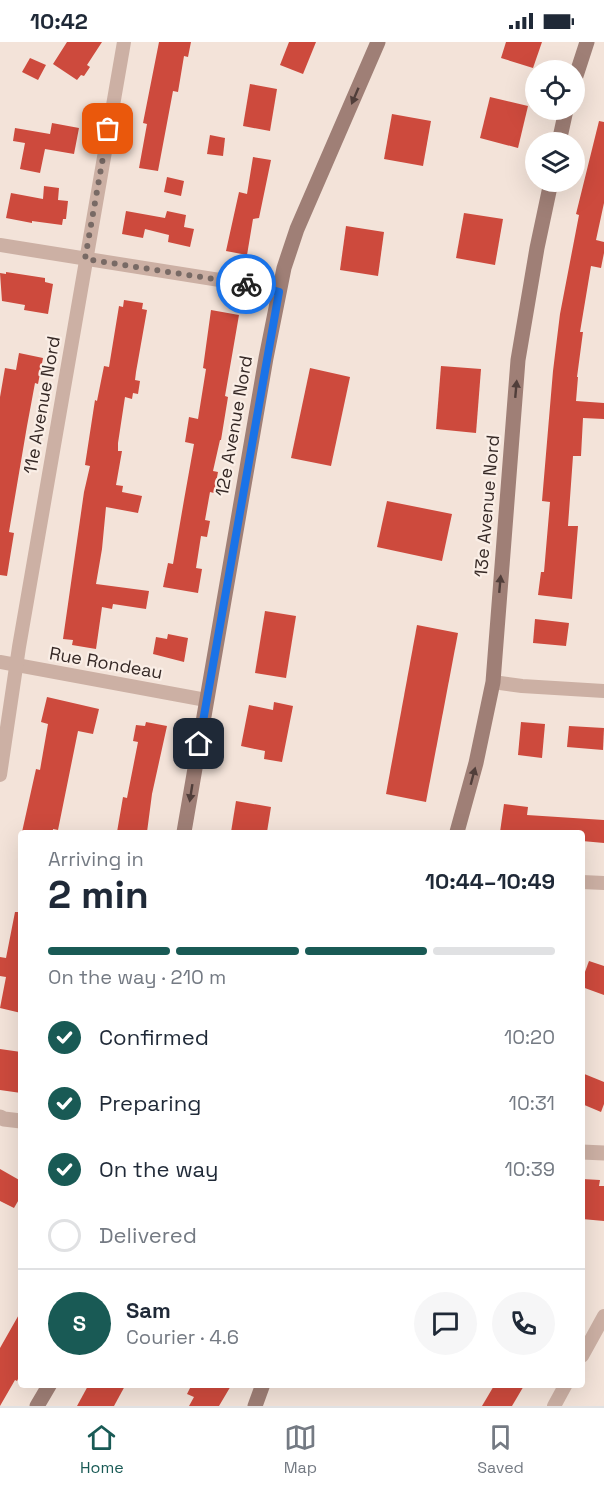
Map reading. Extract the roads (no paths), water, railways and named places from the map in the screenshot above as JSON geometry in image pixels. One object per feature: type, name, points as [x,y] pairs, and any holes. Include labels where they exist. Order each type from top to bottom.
[{"type":"main road","name":"12e Avenue Nord","points":[[184,830],[279,292],[297,229],[378,42]]},
{"type":"main road","points":[[581,60],[587,42]]},
{"type":"main road","name":"13e Avenue Nord","points":[[458,830],[476,763],[493,682],[518,360],[549,192]]},
{"type":"main road","points":[[37,1406],[48,1388]]},
{"type":"main road","points":[[255,1406],[262,1388]]},
{"type":"street","name":"11e Avenue Nord","points":[[0,775],[16,665],[124,42]]},
{"type":"street","points":[[0,245],[251,285],[279,292]]},
{"type":"street","name":"Rue Rondeau","points":[[0,662],[206,700]]},
{"type":"street","points":[[493,682],[604,691]]},
{"type":"street","points":[[585,882],[604,883]]},
{"type":"street","points":[[1,1119],[18,1121]]},
{"type":"street","points":[[585,1152],[604,1153]]},
{"type":"street","points":[[585,1351],[604,1316]]},
{"type":"street","points":[[554,1406],[564,1388]]}]
